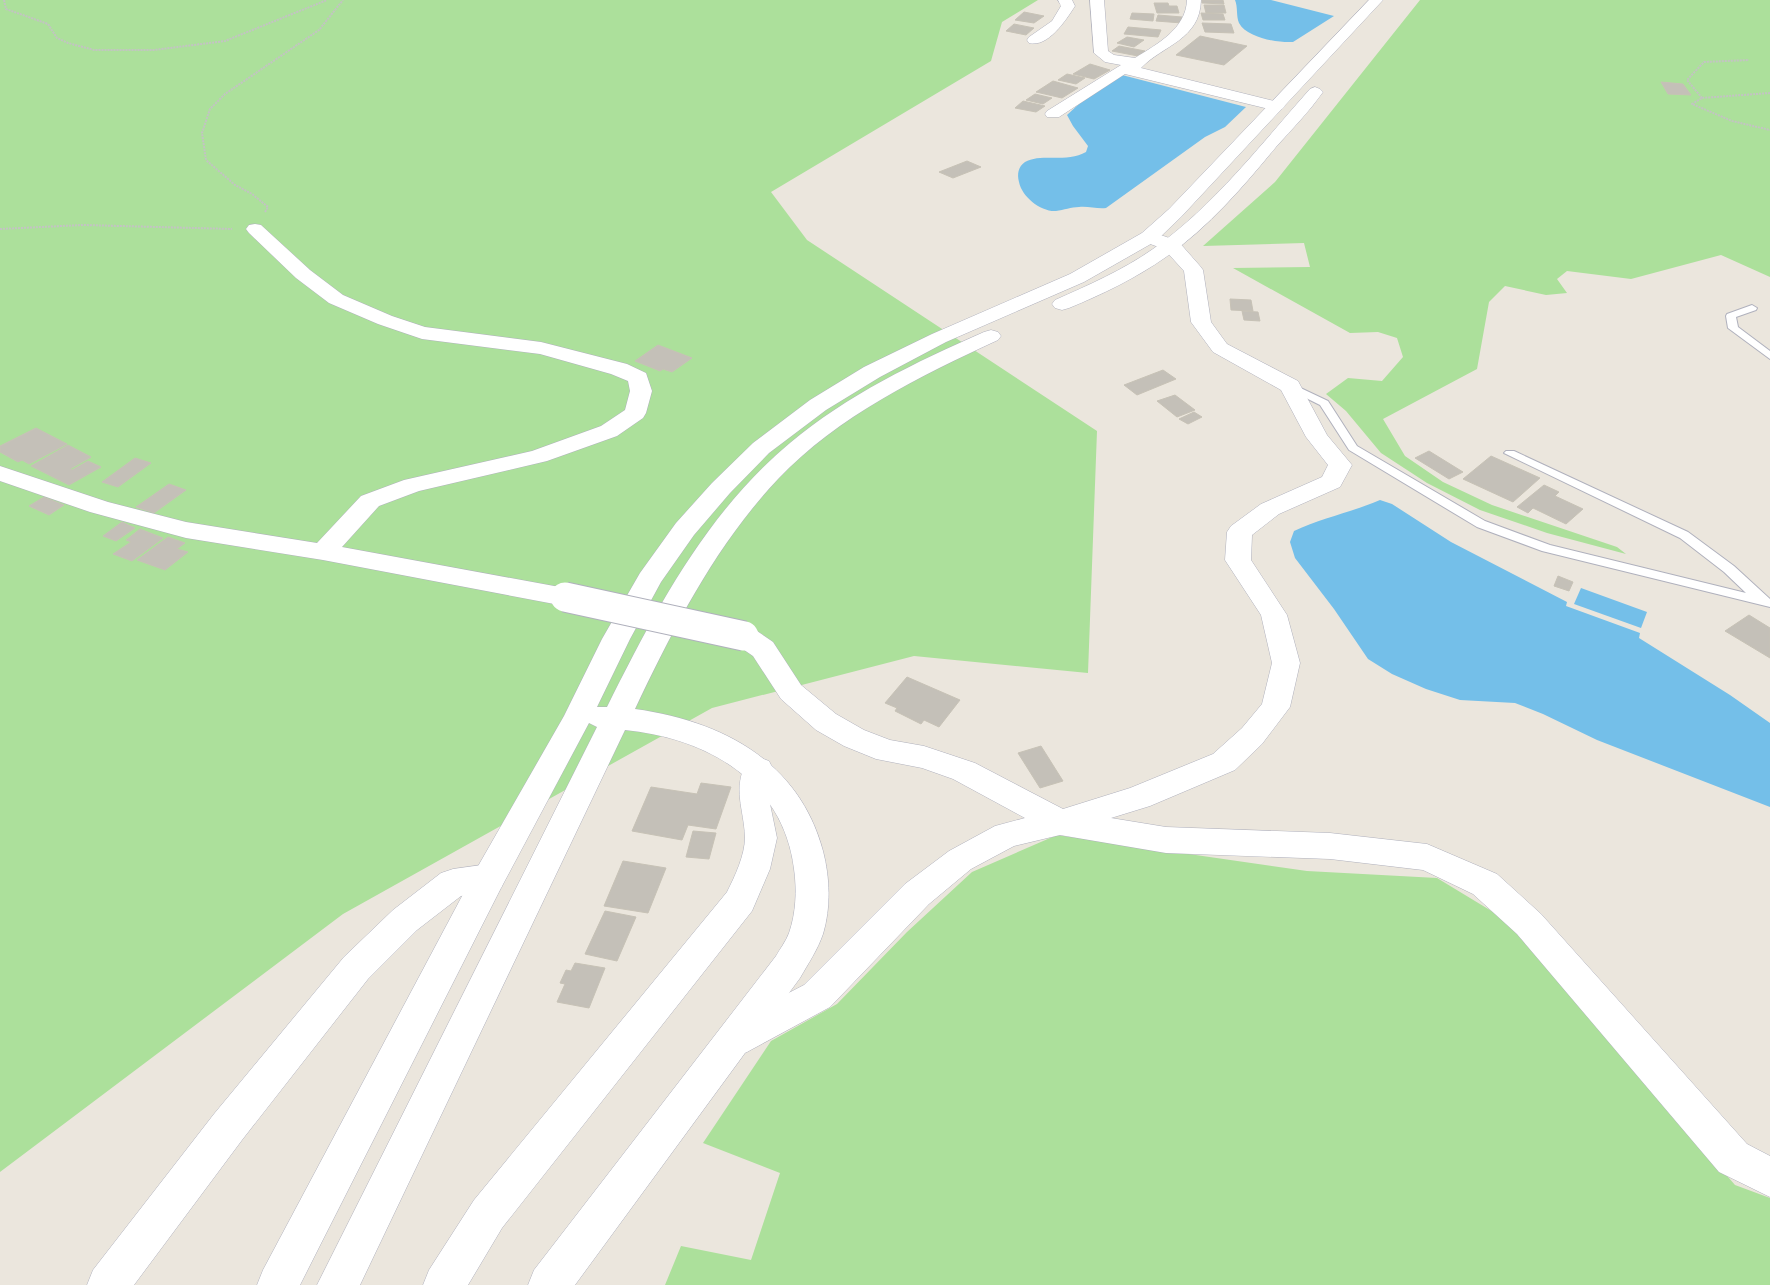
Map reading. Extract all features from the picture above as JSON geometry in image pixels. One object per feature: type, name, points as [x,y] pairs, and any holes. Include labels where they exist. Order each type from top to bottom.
[{"type":"street","points":[[1034,40],[1057,24],[1068,6],[1065,0]]},
{"type":"street","points":[[1097,0],[1101,53],[1110,59],[1277,106]]},
{"type":"street","points":[[1053,114],[1123,68],[1138,68],[1192,20],[1196,7],[1194,0]]},
{"type":"street","points":[[338,1285],[657,634],[680,592],[747,498],[789,456],[842,416],[892,384],[963,348],[1099,288],[1144,263],[1160,241],[1175,213],[1376,0]]},
{"type":"street","points":[[278,1285],[489,878],[578,716],[616,639],[649,579],[697,515],[761,448],[818,404],[872,372],[939,338],[1160,241],[1200,219],[1398,0]]},
{"type":"street","points":[[255,229],[303,274],[336,299],[384,320],[422,333],[541,348],[619,369],[638,378],[641,391],[635,413],[609,431],[539,456],[412,485],[370,501],[323,552]]},
{"type":"street","points":[[731,1042],[817,996],[917,894],[960,860],[1006,835],[1060,822],[1139,797],[1224,762],[1252,736],[1276,707],[1286,663],[1274,615],[1238,560],[1240,532],[1270,509],[1332,482],[1340,465],[1317,437],[1290,386],[1220,348],[1201,322],[1193,270],[1160,241]]},
{"type":"street","points":[[0,473],[99,507],[186,530],[323,552],[565,597],[744,636],[763,649],[791,692],[826,722],[854,738],[887,750],[924,757],[964,771],[1060,822],[1166,840],[1330,846],[1427,857],[1485,884],[1529,924],[1733,1158],[1770,1177]]},
{"type":"street","points":[[549,1285],[788,967],[806,934],[813,903],[810,864],[800,828],[780,793],[758,770],[714,742],[678,729],[616,718],[578,716]]},
{"type":"street","points":[[444,1285],[488,1214],[740,900],[754,869],[761,838],[754,800],[758,770]]},
{"type":"street","points":[[108,1285],[228,1126],[356,968],[405,920],[454,883],[489,878]]},
{"type":"lane","points":[[1752,308],[1731,316],[1733,328],[1770,356]]},
{"type":"lane","points":[[1290,386],[1324,403],[1353,448],[1481,524],[1546,548],[1767,603]]},
{"type":"lane","points":[[1510,453],[1684,535],[1729,569],[1767,603]]},
{"type":"path","points":[[4,0],[6,9],[48,24],[57,38],[68,43],[94,50],[154,50],[225,41],[327,0]]},
{"type":"path","points":[[0,229],[83,225],[255,229],[268,207],[252,194],[235,185],[206,160],[202,133],[210,109],[225,94],[319,30],[343,0]]},
{"type":"path","points":[[1702,98],[1687,80],[1704,62],[1749,60]]},
{"type":"path","points":[[1770,93],[1702,98],[1692,104],[1732,121],[1770,130]]},
{"type":"green space","points":[[0,0],[1038,0],[1002,22],[991,61],[771,192],[807,240],[1097,431],[1088,673],[914,656],[712,708],[343,914],[0,1172]]},
{"type":"green space","points":[[1420,0],[1770,0],[1770,277],[1721,255],[1631,279],[1567,271],[1557,279],[1567,293],[1546,295],[1505,286],[1489,302],[1477,369],[1383,419],[1405,456],[1443,482],[1492,505],[1617,547],[1626,554],[1547,533],[1480,510],[1427,483],[1381,453],[1346,411],[1326,394],[1348,378],[1382,381],[1403,357],[1397,338],[1378,332],[1350,333],[1233,268],[1310,267],[1304,243],[1203,246],[1275,182]]},
{"type":"green space","points":[[1057,835],[1307,871],[1437,878],[1503,918],[1735,1185],[1770,1198],[1770,1285],[665,1285],[681,1246],[751,1260],[780,1173],[703,1143],[771,1041],[837,1004],[907,932],[972,872]]},
{"type":"water","points":[[1235,0],[1271,0],[1334,16],[1293,42],[1279,42],[1256,36],[1243,28],[1238,20]]},
{"type":"water","points":[[1122,75],[1246,107],[1225,127],[1205,137],[1106,208],[1076,207],[1050,211],[1038,206],[1028,198],[1021,188],[1018,176],[1021,166],[1031,159],[1071,157],[1086,152],[1088,146],[1067,115],[1080,103]]},
{"type":"water","points":[[1380,500],[1392,504],[1451,542],[1567,602],[1566,606],[1640,633],[1639,638],[1730,695],[1770,723],[1770,807],[1597,740],[1515,703],[1460,700],[1426,689],[1392,674],[1368,659],[1334,609],[1295,558],[1290,542],[1294,531]]},
{"type":"water","points":[[1581,588],[1647,612],[1641,628],[1574,604]]},
{"type":"building","points":[[1202,0],[1223,0],[1224,4],[1202,3]]},
{"type":"building","points":[[1154,3],[1168,3],[1169,6],[1177,6],[1179,13],[1157,13]]},
{"type":"building","points":[[1204,5],[1224,5],[1226,13],[1206,13]]},
{"type":"building","points":[[1024,12],[1044,16],[1034,23],[1015,20]]},
{"type":"building","points":[[1132,13],[1154,14],[1153,21],[1130,19]]},
{"type":"building","points":[[1201,13],[1223,14],[1225,20],[1203,20]]},
{"type":"building","points":[[1158,15],[1182,17],[1182,23],[1156,21]]},
{"type":"building","points":[[1202,23],[1231,24],[1234,33],[1205,32]]},
{"type":"building","points":[[1014,24],[1034,28],[1026,35],[1006,31]]},
{"type":"building","points":[[1128,27],[1161,30],[1158,37],[1124,34]]},
{"type":"building","points":[[1200,36],[1247,46],[1224,65],[1176,55]]},
{"type":"building","points":[[1127,37],[1144,40],[1134,47],[1117,43]]},
{"type":"building","points":[[1119,46],[1145,51],[1138,56],[1112,51]]},
{"type":"building","points":[[1090,64],[1110,70],[1094,79],[1073,74]]},
{"type":"building","points":[[1067,74],[1085,78],[1076,84],[1058,80]]},
{"type":"building","points":[[1053,81],[1078,88],[1062,98],[1036,92]]},
{"type":"building","points":[[1661,82],[1683,84],[1691,95],[1668,94]]},
{"type":"building","points":[[1035,94],[1052,98],[1043,104],[1026,100]]},
{"type":"building","points":[[1023,101],[1045,106],[1036,112],[1015,108]]},
{"type":"building","points":[[967,161],[981,167],[953,178],[939,172]]},
{"type":"building","points":[[1230,299],[1251,300],[1253,311],[1231,310]]},
{"type":"building","points":[[1242,311],[1258,312],[1260,321],[1244,320]]},
{"type":"building","points":[[658,345],[692,358],[672,372],[663,369],[660,371],[635,361]]},
{"type":"building","points":[[1163,370],[1176,379],[1137,395],[1124,385]]},
{"type":"building","points":[[1175,395],[1195,410],[1177,417],[1157,401]]},
{"type":"building","points":[[1194,412],[1202,417],[1188,424],[1179,419]]},
{"type":"building","points":[[36,428],[67,444],[29,464],[22,460],[18,462],[0,452],[0,446]]},
{"type":"building","points":[[68,445],[91,457],[70,469],[72,470],[88,461],[101,467],[69,485],[31,466]]},
{"type":"building","points":[[1429,451],[1463,472],[1449,479],[1415,458]]},
{"type":"building","points":[[1491,456],[1540,478],[1513,502],[1463,479]]},
{"type":"building","points":[[135,458],[151,463],[118,487],[102,482]]},
{"type":"building","points":[[169,484],[186,490],[154,513],[136,507]]},
{"type":"building","points":[[1544,485],[1559,492],[1555,496],[1583,509],[1566,524],[1533,508],[1528,513],[1517,507]]},
{"type":"building","points":[[44,497],[64,505],[49,515],[29,506]]},
{"type":"building","points":[[122,522],[135,528],[116,541],[103,536]]},
{"type":"building","points":[[140,529],[163,538],[132,561],[113,554],[131,542],[126,540]]},
{"type":"building","points":[[168,537],[185,543],[177,549],[188,552],[165,570],[137,560]]},
{"type":"building","points":[[1558,576],[1573,582],[1569,591],[1554,586]]},
{"type":"building","points":[[1749,615],[1770,628],[1770,658],[1725,631]]},
{"type":"building","points":[[907,677],[960,700],[939,727],[924,720],[921,724],[895,711],[897,708],[885,703]]},
{"type":"building","points":[[1041,746],[1063,781],[1040,788],[1018,753]]},
{"type":"building","points":[[701,783],[731,787],[716,829],[688,825],[682,840],[632,831],[651,787],[697,794]]},
{"type":"building","points":[[693,831],[716,833],[709,859],[686,857]]},
{"type":"building","points":[[623,861],[666,868],[648,913],[604,906]]},
{"type":"building","points":[[605,911],[636,917],[617,961],[585,954]]},
{"type":"building","points":[[575,963],[605,968],[589,1008],[557,1002],[565,984],[560,983],[566,970],[571,971]]}]
